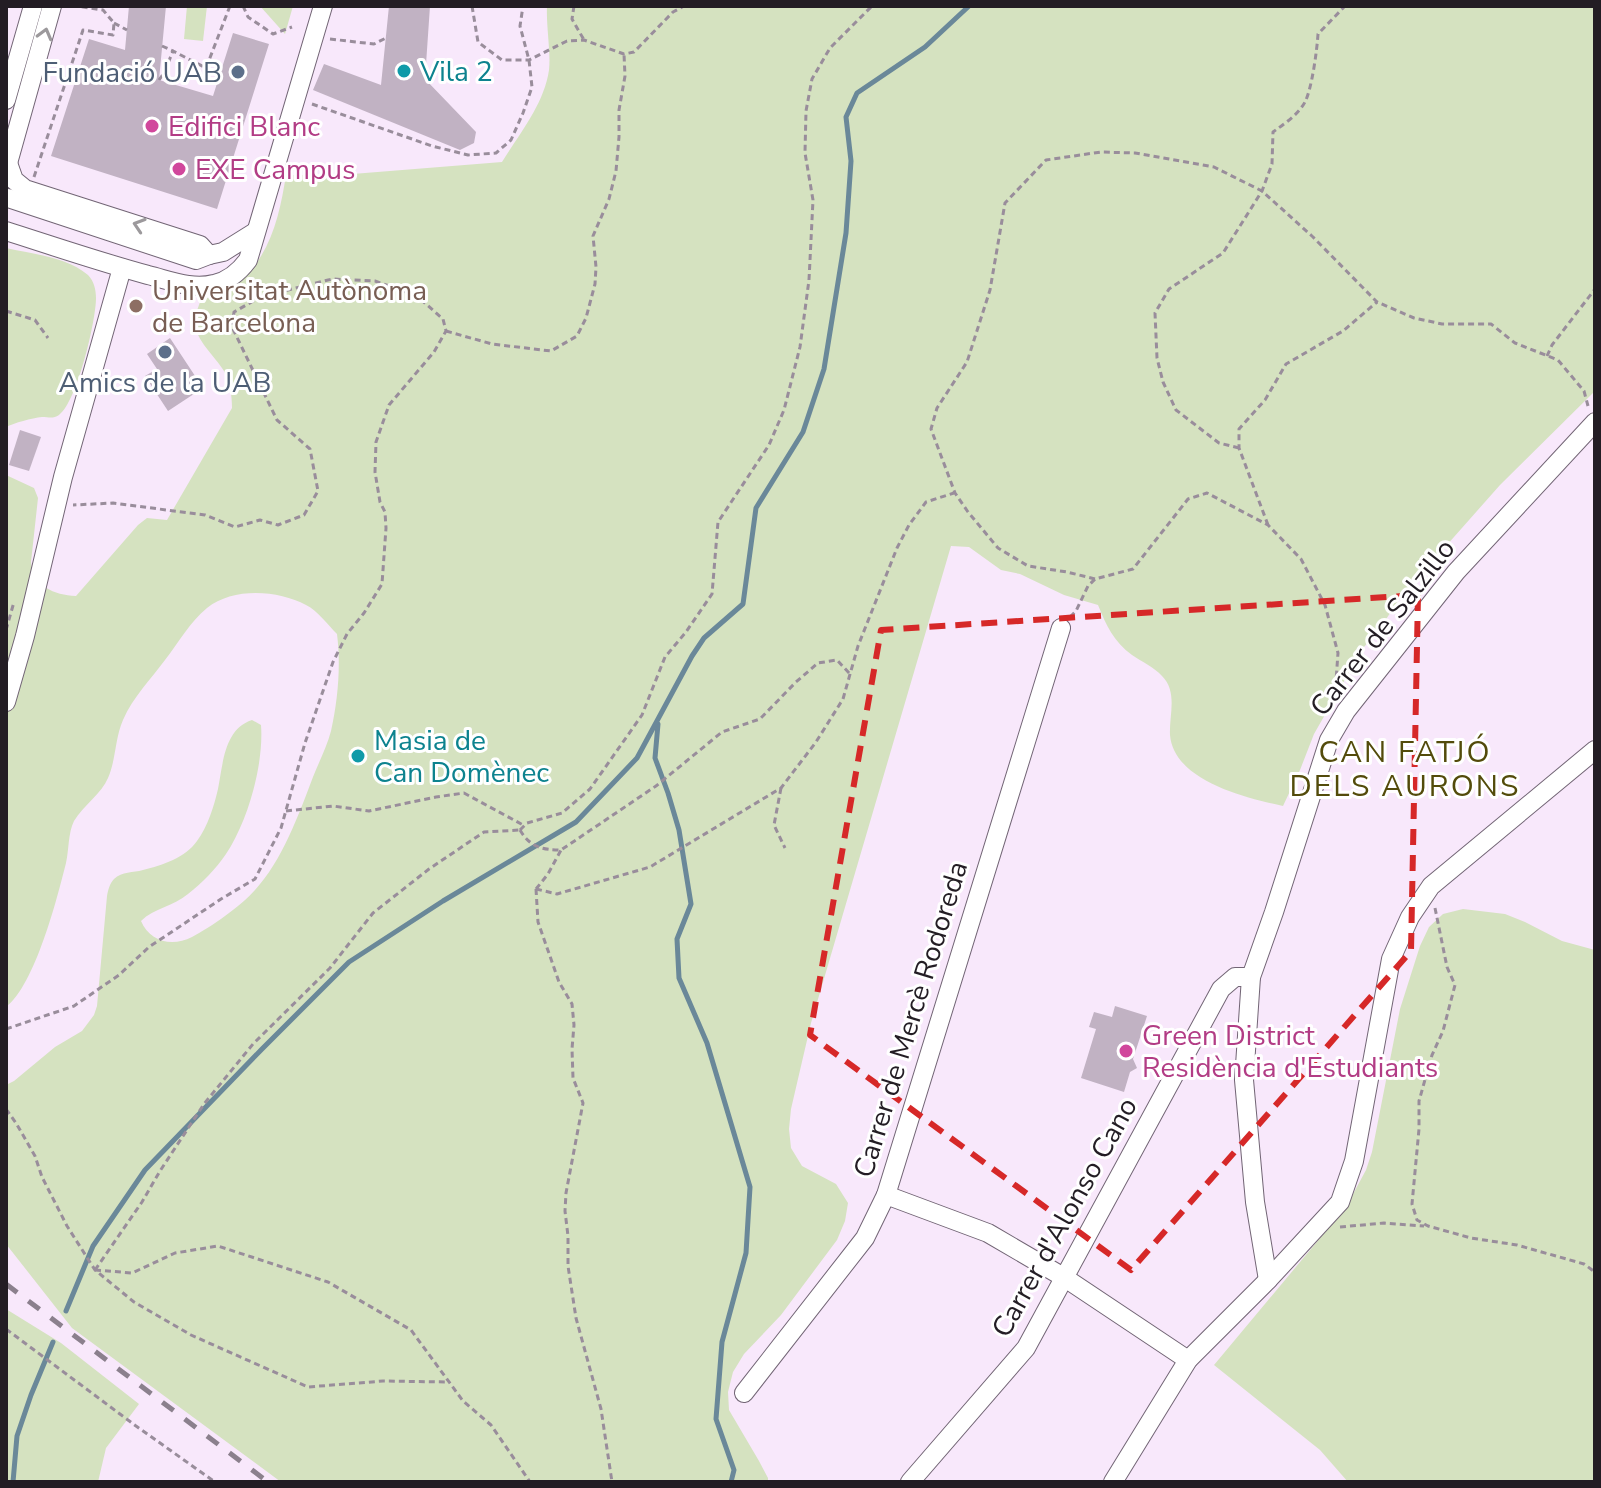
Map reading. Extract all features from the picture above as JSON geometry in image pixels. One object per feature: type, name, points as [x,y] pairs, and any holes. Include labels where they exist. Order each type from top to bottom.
[{"type":"street","points":[[6,100],[33,6]]},
{"type":"street","points":[[52,6],[8,163],[7,174],[11,186],[7,199],[196,260],[223,252],[255,232]]},
{"type":"street","points":[[6,231],[122,268],[194,286],[212,285],[229,279],[248,260],[323,6]]},
{"type":"street","points":[[8,163],[14,180],[25,189],[200,245],[209,255]]},
{"type":"street","points":[[6,702],[79,416],[122,268]]},
{"type":"street","name":"Carrer de Salzillo","points":[[1268,1280],[1255,1202],[1244,1080],[1251,977],[1329,740],[1346,711],[1456,572],[1594,424]]},
{"type":"street","name":"Carrer de Mercè Rodoreda","points":[[744,1393],[865,1238],[886,1195],[1061,628]]},
{"type":"street","points":[[1113,1482],[1188,1360],[1340,1202],[1354,1161],[1391,959],[1410,917],[1431,886],[1595,750]]},
{"type":"street","name":"Carrer d'Alonso Cano","points":[[910,1482],[1026,1348],[1221,989],[1235,977],[1251,977]]},
{"type":"street","points":[[886,1195],[988,1233],[1065,1278],[1188,1360]]},
{"type":"path","points":[[76,6],[103,10],[114,23],[127,30]]},
{"type":"path","points":[[162,46],[206,68],[230,6]]},
{"type":"path","points":[[243,6],[248,17],[273,34],[292,27]]},
{"type":"path","points":[[472,6],[478,42],[502,60],[529,60],[567,41],[584,40],[624,54],[634,52],[673,12],[684,6]]},
{"type":"path","points":[[295,99],[432,146],[468,155],[496,153],[511,140],[532,87],[520,26],[523,6]]},
{"type":"path","points":[[574,6],[572,19],[584,40]]},
{"type":"path","points":[[673,12],[675,6]]},
{"type":"path","points":[[520,830],[523,825],[562,813],[590,789],[642,715],[665,657],[712,594],[718,522],[769,445],[784,410],[800,347],[809,280],[813,200],[805,153],[806,111],[812,79],[830,48],[872,6]]},
{"type":"path","points":[[1239,448],[1219,443],[1176,410],[1163,382],[1157,358],[1155,313],[1169,289],[1223,253],[1262,191],[1272,164],[1273,132],[1295,115],[1305,102],[1318,34],[1345,6]]},
{"type":"path","points":[[35,172],[83,30],[113,35],[114,23]]},
{"type":"path","points":[[330,39],[374,44],[386,38]]},
{"type":"path","points":[[159,80],[173,51]]},
{"type":"path","points":[[446,331],[492,344],[551,351],[577,336],[586,318],[595,284],[593,236],[609,199],[616,171],[619,110],[625,76],[624,54]]},
{"type":"path","points":[[1346,711],[1336,681],[1338,653],[1325,605],[1301,559],[1268,525],[1207,493],[1188,499],[1133,569],[1095,579],[1028,566],[998,548],[955,493],[931,429],[937,408],[967,362],[990,290],[1005,203],[1046,160],[1101,152],[1135,153],[1214,167],[1262,191],[1377,302],[1414,318],[1442,324],[1491,324],[1515,343],[1558,360],[1584,391],[1594,424]]},
{"type":"path","points":[[6,1029],[74,1006],[119,975],[149,947],[255,879],[281,828],[305,743],[333,662],[347,634],[382,584],[386,528],[375,472],[376,442],[389,405],[434,352],[446,331],[443,319],[417,296],[375,281],[332,279],[260,297],[234,312],[232,327],[277,420],[310,449],[318,491],[304,515],[278,525],[260,520],[235,527],[205,515],[113,503],[56,506]]},
{"type":"path","points":[[1547,356],[1595,289]]},
{"type":"path","points":[[1268,525],[1239,448],[1239,429],[1265,400],[1286,364],[1343,331],[1377,302]]},
{"type":"path","points":[[6,311],[35,320],[48,338]]},
{"type":"path","points":[[536,889],[557,894],[650,867],[781,788],[816,742],[843,699],[858,646],[909,525],[926,502],[955,493]]},
{"type":"path","points":[[1061,628],[1076,611],[1088,586],[1095,579]]},
{"type":"path","points":[[612,1482],[601,1409],[576,1318],[568,1266],[566,1193],[583,1103],[573,1078],[572,1004],[559,982],[538,922],[536,889],[561,850],[656,786],[722,732],[760,719],[818,663],[837,660],[850,675]]},
{"type":"path","points":[[781,788],[774,825],[785,848]]},
{"type":"path","points":[[286,811],[333,806],[369,811],[464,793],[523,825]]},
{"type":"path","points":[[520,830],[527,841],[547,850],[561,850]]},
{"type":"path","points":[[95,1270],[204,1104],[253,1044],[330,968],[373,913],[429,869],[484,832],[520,830]]},
{"type":"path","points":[[1428,1226],[1417,1220],[1412,1204],[1419,1101],[1455,985],[1447,967],[1431,886]]},
{"type":"path","points":[[6,1109],[35,1156],[67,1226],[95,1270],[134,1302],[191,1335],[308,1387],[383,1381],[448,1382]]},
{"type":"path","points":[[1316,1229],[1384,1223],[1428,1226],[1471,1238],[1517,1245],[1584,1264],[1595,1272]]},
{"type":"path","points":[[95,1270],[132,1273],[175,1253],[218,1246],[328,1282],[411,1330],[463,1401],[491,1425],[530,1482]]},
{"type":"path","points":[[6,1329],[215,1482]]},
{"type":"highlighted area","points":[[1418,595],[1411,951],[1131,1270],[810,1035],[881,630]]},
{"type":"green space","points":[[187,6],[207,6],[203,41],[184,39]]},
{"type":"green space","points":[[260,6],[293,6],[285,34]]},
{"type":"green space","points":[[547,6],[1595,6],[1595,391],[1500,485],[1400,598],[1363,648],[1314,734],[1283,806],[1214,785],[1184,764],[1174,751],[1170,735],[1171,696],[1167,682],[1120,645],[1098,605],[1064,595],[1020,574],[1001,570],[969,547],[951,546],[811,1023],[791,1109],[791,1148],[802,1166],[836,1184],[848,1203],[845,1221],[837,1240],[781,1315],[744,1354],[733,1372],[728,1392],[729,1410],[768,1482],[281,1482],[72,1328],[6,1244],[6,1085],[55,1047],[82,1031],[94,1015],[111,882],[120,875],[173,860],[192,847],[210,816],[230,739],[252,720],[261,725],[260,757],[248,809],[234,841],[218,865],[193,890],[141,921],[150,934],[162,941],[184,940],[208,928],[234,909],[265,878],[289,836],[329,737],[338,682],[337,634],[310,608],[295,600],[269,594],[242,594],[218,601],[195,620],[127,712],[120,727],[108,778],[72,826],[66,863],[44,940],[17,996],[6,1007],[6,475],[34,488],[38,498],[31,562],[36,577],[46,588],[76,596],[138,525],[147,518],[167,520],[232,408],[226,376],[198,334],[196,314],[200,302],[234,284],[259,259],[277,219],[286,175],[340,175],[502,162],[530,118],[546,83],[549,70]]},
{"type":"green space","points":[[6,248],[49,257],[80,269],[92,280],[96,298],[84,360],[66,407],[55,417],[33,418],[6,427]]},
{"type":"green space","points":[[1463,909],[1505,914],[1562,941],[1595,950],[1595,1482],[1348,1482],[1320,1450],[1214,1365],[1346,1207],[1372,1152],[1400,1009],[1420,946],[1429,927],[1443,914]]},
{"type":"green space","points":[[6,1309],[61,1343],[139,1404],[106,1448],[98,1482],[6,1482]]},
{"type":"building","name":"Edifici Blanc","points":[[129,6],[166,6],[159,80],[213,96],[233,33],[269,44],[217,209],[51,156],[89,39],[125,50]]},
{"type":"building","name":"Vila 2","points":[[389,6],[430,6],[425,79],[476,132],[474,143],[460,150],[313,90],[324,64],[381,85]]},
{"type":"building","points":[[170,338],[203,388],[168,411],[145,376],[157,369],[147,354]]},
{"type":"building","points":[[20,430],[41,437],[29,471],[9,465]]},
{"type":"building","name":"Green District Residència d'Estudiants","points":[[1115,1006],[1147,1016],[1133,1059],[1137,1068],[1130,1072],[1124,1092],[1081,1078],[1096,1029],[1089,1027],[1094,1012],[1112,1017]]},
{"type":"waterway","points":[[66,1311],[93,1246],[145,1170],[349,962],[443,901],[576,822],[637,758],[704,638],[743,604],[756,508],[803,432],[824,369],[846,233],[851,161],[846,117],[857,93],[925,47],[969,6]]},
{"type":"waterway","points":[[658,724],[655,758],[679,830],[691,904],[677,939],[679,978],[707,1043],[750,1187],[746,1253],[722,1342],[716,1419],[734,1470],[731,1482]]},
{"type":"waterway","points":[[13,1482],[17,1436],[53,1342]]},
{"type":"railway","points":[[6,1284],[268,1482]]},
{"type":"place","name":"Vila 2","points":[[404,71]]},
{"type":"place","name":"Fundació UAB","points":[[238,72]]},
{"type":"place","name":"Edifici Blanc","points":[[152,126]]},
{"type":"place","name":"EXE Campus","points":[[179,169]]},
{"type":"place","name":"Universitat Autònoma de Barcelona","points":[[136,306]]},
{"type":"place","name":"Amics de la UAB","points":[[165,352]]},
{"type":"place","name":"Masia de Can Domènec","points":[[358,756]]},
{"type":"place","name":"Green District Residència d'Estudiants","points":[[1126,1051]]},
{"type":"district","name":"CAN FATJÓ DELS AURONS","points":[[1405,769]]}]
